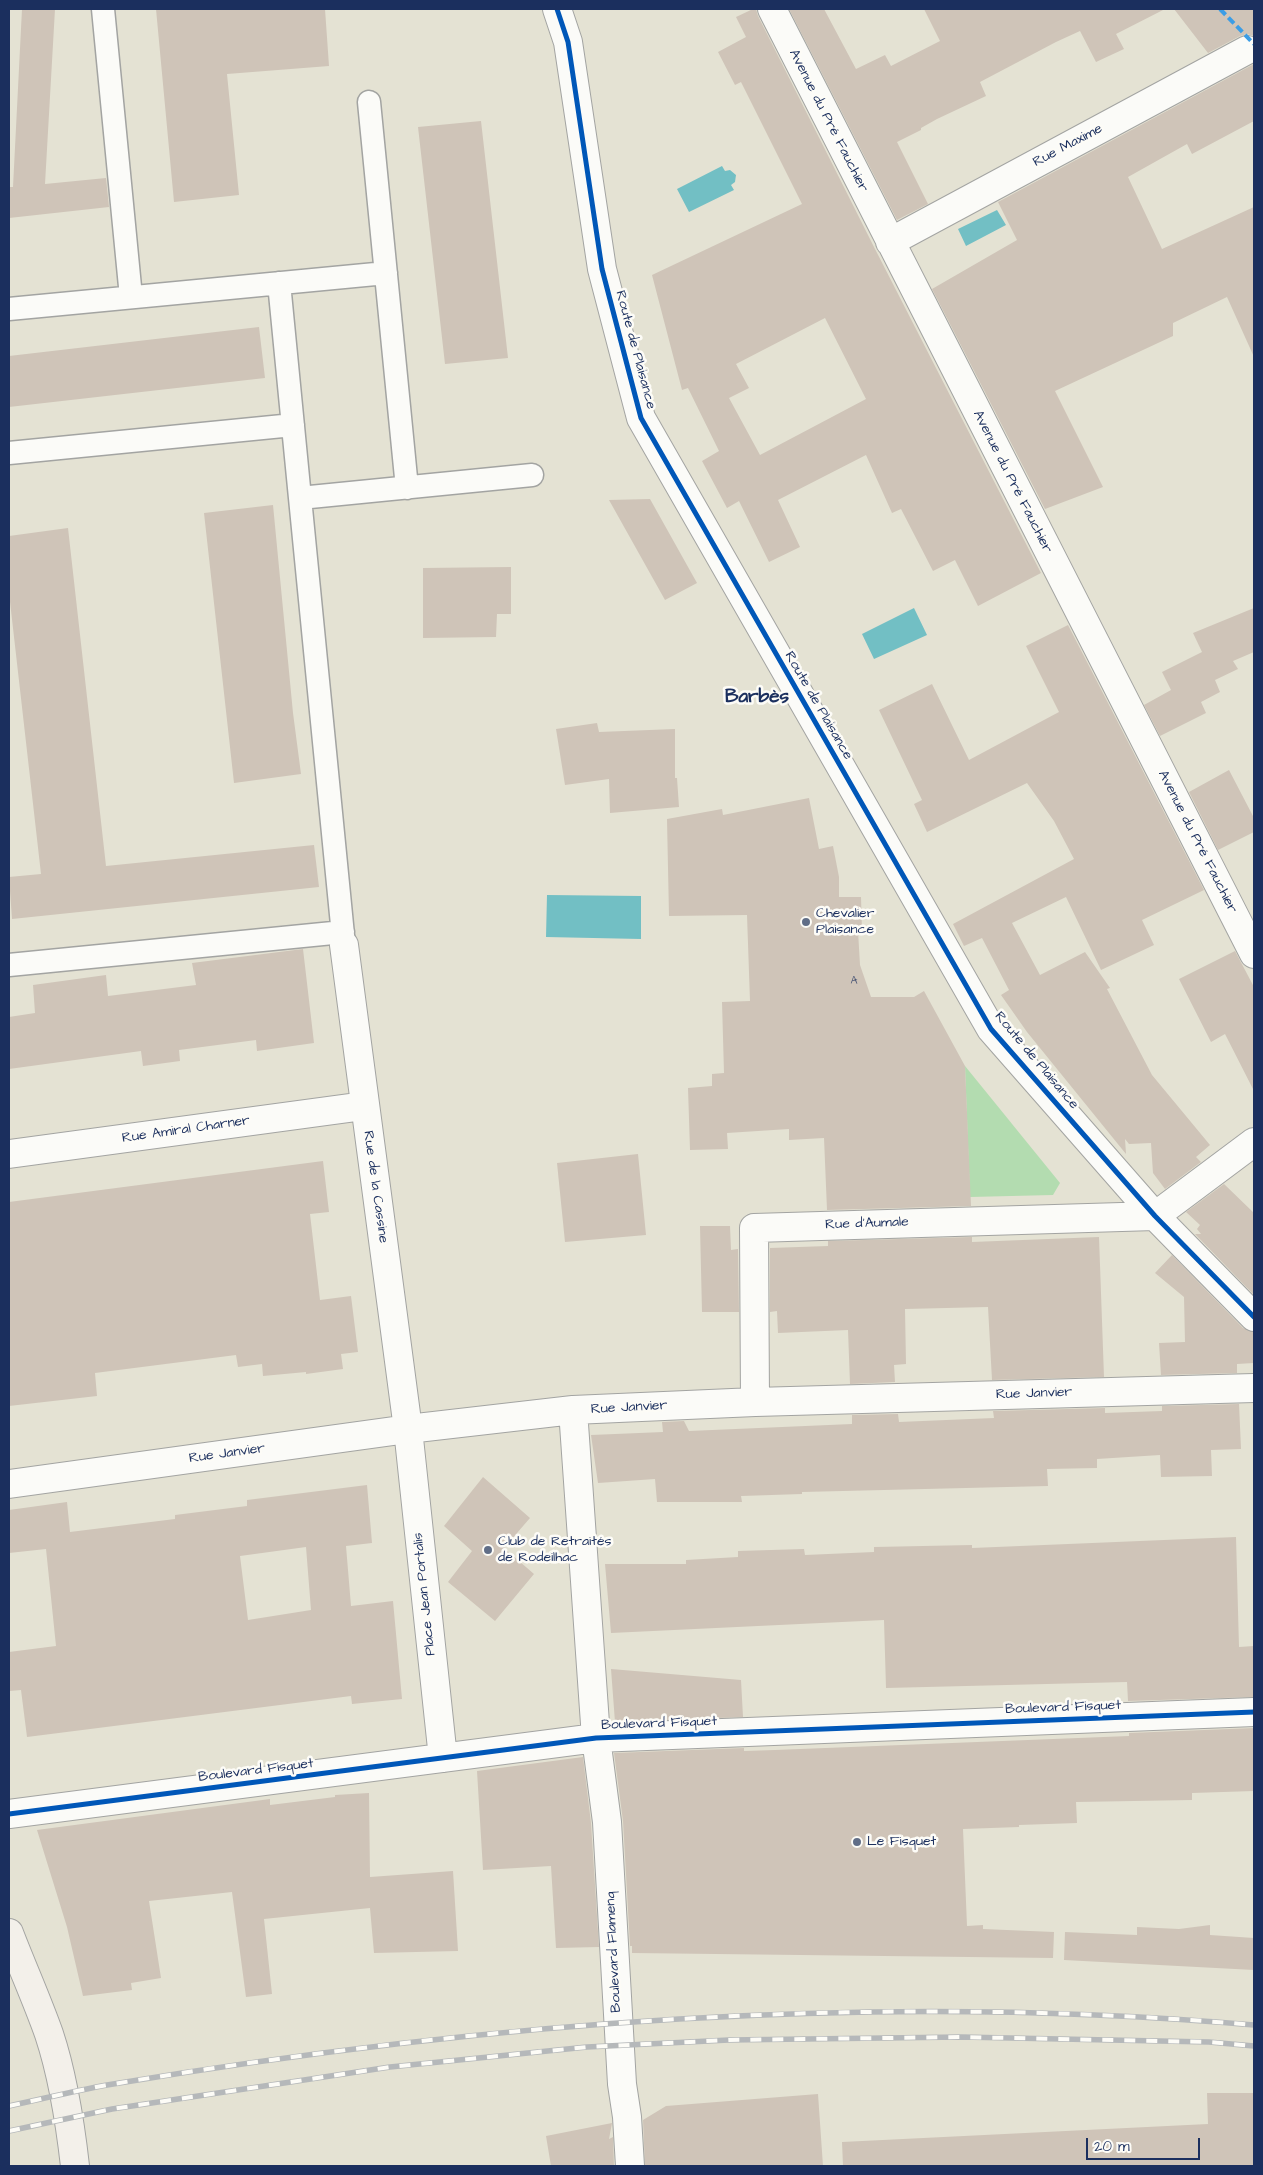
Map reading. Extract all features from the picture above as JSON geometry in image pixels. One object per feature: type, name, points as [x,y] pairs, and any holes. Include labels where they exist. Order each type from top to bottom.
[{"type":"street","name":"Route de Plaisance","points":[[557,9],[568,42],[602,269],[641,418],[991,1029],[1155,1216],[1254,1317]]},
{"type":"street","name":"Avenue du Pré Fauchier","points":[[772,9],[1254,954]]},
{"type":"street","name":"Rue Maxime","points":[[890,242],[1247,50]]},
{"type":"street","name":"Rue de la Cassine","points":[[343,939],[408,1429]]},
{"type":"street","name":"Rue Amiral Charner","points":[[9,1154],[364,1106]]},
{"type":"street","points":[[1155,1216],[1254,1142]]},
{"type":"street","name":"Rue d'Aumale","points":[[755,1402],[754,1228],[1155,1216]]},
{"type":"street","name":"Rue Janvier","points":[[9,1484],[408,1429],[573,1410],[755,1402],[1254,1388]]},
{"type":"street","points":[[573,1410],[596,1738]]},
{"type":"street","name":"Place Jean Portalis","points":[[408,1429],[443,1758]]},
{"type":"street","name":"Boulevard Fisquet","points":[[9,1814],[596,1738],[1254,1712]]},
{"type":"street","name":"Boulevard Flamenq","points":[[596,1738],[606,1822],[622,2084],[627,2117],[630,2166]]},
{"type":"street","points":[[9,1933],[49,2035],[72,2137],[75,2166]]},
{"type":"lane","points":[[103,9],[131,297]]},
{"type":"lane","points":[[370,102],[407,488]]},
{"type":"lane","points":[[9,309],[386,273]]},
{"type":"lane","points":[[9,965],[343,939],[279,283]]},
{"type":"lane","points":[[9,453],[293,425]]},
{"type":"lane","points":[[300,498],[532,475]]},
{"type":"green space","points":[[965,1066],[1060,1183],[1053,1195],[970,1197]]},
{"type":"water","points":[[722,166],[725,171],[730,170],[736,175],[735,182],[731,185],[734,190],[689,212],[677,189]]},
{"type":"water","points":[[997,210],[1006,225],[966,246],[958,229]]},
{"type":"water","points":[[914,608],[927,635],[874,659],[862,634]]},
{"type":"water","points":[[547,895],[641,896],[641,939],[546,937]]},
{"type":"building","points":[[22,9],[55,9],[45,184],[106,178],[109,207],[9,218],[9,187],[13,187]]},
{"type":"building","points":[[156,9],[325,9],[329,66],[227,74],[239,195],[174,202]]},
{"type":"building","points":[[756,9],[875,249],[1041,573],[978,606],[955,560],[933,571],[901,509],[892,513],[866,455],[778,500],[800,547],[769,562],[739,501],[727,508],[702,461],[719,451],[688,388],[682,390],[652,275],[802,204],[741,82],[735,85],[718,52],[746,37],[736,17]],"holes":[[[825,318],[866,399],[760,455],[729,398],[749,388],[736,364]]]},
{"type":"building","points":[[789,9],[824,9],[856,69],[885,55],[891,66],[940,41],[924,9],[1165,9],[1116,34],[1124,49],[1096,62],[1080,31],[1056,42],[980,82],[986,96],[937,119],[921,128],[921,130],[897,142],[928,204],[897,220]]},
{"type":"building","points":[[1174,9],[1254,9],[1254,36],[1247,34],[1240,36],[1208,53]]},
{"type":"building","points":[[1254,64],[1254,121],[1192,154],[1187,144],[1128,177],[1162,249],[1254,207],[1254,357],[1227,297],[1173,323],[1173,336],[1055,391],[1103,487],[1045,509],[932,289],[1017,240],[998,202]]},
{"type":"building","points":[[481,121],[508,358],[445,364],[418,127]]},
{"type":"building","points":[[259,327],[265,378],[9,407],[9,356]]},
{"type":"building","points":[[650,499],[697,583],[665,600],[609,500]]},
{"type":"building","points":[[273,505],[293,713],[301,774],[234,783],[204,513]]},
{"type":"building","points":[[68,528],[106,866],[314,845],[319,887],[12,919],[9,877],[41,874],[9,593],[9,536]]},
{"type":"building","points":[[511,567],[511,614],[497,614],[496,637],[423,638],[423,568]]},
{"type":"building","points":[[1254,608],[1254,652],[1233,661],[1238,669],[1215,680],[1220,692],[1201,702],[1206,713],[1160,736],[1144,705],[1171,690],[1162,672],[1202,652],[1193,633]]},
{"type":"building","points":[[1068,625],[1204,890],[1142,920],[1154,945],[1101,970],[1066,897],[1012,923],[1040,975],[1085,952],[1110,988],[1107,989],[1152,1075],[1210,1145],[1196,1157],[1201,1162],[1165,1189],[1153,1173],[1151,1143],[1129,1144],[1125,1139],[1126,1154],[1027,1032],[1001,995],[1009,990],[982,938],[964,946],[953,924],[1074,859],[1054,821],[1027,783],[927,832],[914,804],[922,800],[879,710],[932,684],[969,760],[1059,712],[1026,646]]},
{"type":"building","points":[[597,723],[599,732],[675,729],[675,778],[677,778],[679,807],[610,813],[609,779],[565,785],[556,729]]},
{"type":"building","points":[[1229,770],[1254,818],[1254,832],[1218,850],[1189,792]]},
{"type":"building","points":[[809,798],[819,849],[833,846],[839,877],[839,897],[861,897],[862,931],[858,931],[860,965],[871,997],[914,997],[924,991],[965,1066],[971,1206],[827,1210],[824,1138],[789,1140],[789,1129],[727,1133],[728,1149],[690,1150],[688,1088],[712,1086],[712,1074],[724,1073],[722,1002],[750,1001],[747,915],[669,916],[667,819],[722,809],[723,815]]},
{"type":"building","points":[[303,949],[314,1043],[257,1051],[256,1040],[179,1050],[180,1061],[143,1066],[141,1051],[9,1069],[9,1017],[35,1013],[33,985],[106,975],[108,996],[196,985],[192,963]]},
{"type":"building","points":[[1235,951],[1254,987],[1254,1091],[1225,1034],[1211,1042],[1179,979]]},
{"type":"building","points":[[638,1154],[646,1235],[565,1242],[557,1163]]},
{"type":"building","points":[[323,1161],[329,1212],[310,1214],[320,1300],[351,1296],[358,1352],[341,1354],[343,1369],[306,1374],[306,1372],[263,1376],[262,1364],[238,1367],[236,1355],[95,1373],[97,1396],[9,1406],[9,1202]]},
{"type":"building","points":[[1224,1184],[1254,1213],[1254,1295],[1195,1234],[1201,1234],[1197,1229],[1200,1225],[1186,1212]]},
{"type":"building","points":[[700,1226],[730,1226],[731,1250],[738,1249],[739,1312],[702,1312]]},
{"type":"building","points":[[972,1237],[972,1242],[1099,1237],[1104,1377],[992,1380],[988,1307],[905,1309],[906,1364],[894,1365],[895,1382],[850,1384],[848,1330],[778,1333],[777,1311],[770,1312],[770,1248],[828,1246],[828,1241]]},
{"type":"building","points":[[1172,1255],[1243,1328],[1254,1332],[1254,1363],[1237,1364],[1237,1373],[1161,1375],[1159,1343],[1185,1342],[1184,1297],[1155,1273]]},
{"type":"building","points":[[1239,1404],[1241,1449],[1211,1450],[1212,1476],[1161,1477],[1160,1455],[1097,1459],[1097,1468],[1047,1469],[1048,1486],[802,1492],[802,1494],[741,1496],[742,1502],[657,1502],[655,1479],[598,1483],[591,1435],[663,1432],[662,1422],[684,1421],[689,1431],[852,1424],[852,1415],[898,1414],[899,1422],[994,1418],[993,1411],[1105,1408],[1105,1413],[1162,1411],[1162,1406]]},
{"type":"building","name":"Club de Retraités de Rodeilhac","points":[[483,1477],[530,1518],[504,1548],[534,1574],[495,1621],[448,1582],[472,1551],[444,1526]]},
{"type":"building","points":[[367,1485],[372,1543],[346,1546],[351,1606],[393,1601],[402,1699],[352,1704],[351,1696],[27,1737],[21,1690],[9,1691],[9,1652],[56,1646],[46,1549],[9,1553],[9,1510],[67,1502],[70,1532],[175,1519],[175,1515],[247,1506],[247,1500]],"holes":[[[306,1547],[311,1610],[248,1620],[240,1556]]]},
{"type":"building","points":[[1236,1537],[1239,1647],[1254,1646],[1254,1697],[1128,1701],[1127,1682],[886,1688],[884,1620],[611,1633],[605,1564],[686,1564],[686,1560],[738,1557],[738,1551],[804,1549],[805,1555],[874,1552],[874,1547],[972,1545],[972,1548]]},
{"type":"building","points":[[611,1669],[741,1680],[743,1717],[615,1722]]},
{"type":"building","points":[[1254,1728],[1254,1791],[1192,1793],[1192,1800],[1076,1802],[1077,1823],[963,1829],[967,1926],[983,1925],[983,1929],[1054,1932],[1053,1958],[632,1953],[632,1946],[630,1946],[623,1821],[614,1753],[744,1748],[744,1751],[775,1750],[1129,1736],[1129,1733]]},
{"type":"building","points":[[583,1757],[591,1823],[599,1947],[556,1948],[551,1866],[483,1870],[477,1771]]},
{"type":"building","points":[[369,1793],[370,1877],[453,1871],[458,1951],[374,1953],[370,1908],[264,1919],[272,1994],[246,1997],[232,1892],[149,1901],[161,1978],[131,1983],[132,1990],[83,1996],[67,1927],[37,1830],[270,1799],[270,1805],[335,1797],[335,1795]]},
{"type":"building","points":[[1210,1925],[1210,1935],[1254,1938],[1254,1970],[1064,1960],[1065,1932],[1137,1935],[1137,1927],[1179,1929]]},
{"type":"building","points":[[1207,2093],[1254,2093],[1254,2166],[843,2166],[842,2142],[1208,2124]]},
{"type":"building","points":[[818,2094],[823,2166],[645,2166],[643,2120],[666,2106]]},
{"type":"building","points":[[612,2123],[609,2139],[613,2137],[614,2166],[551,2166],[546,2136]]},
{"type":"railway","points":[[9,2106],[107,2085],[249,2063],[392,2044],[535,2030],[679,2019],[823,2013],[966,2012],[1110,2016],[1254,2025]]},
{"type":"railway","points":[[9,2131],[112,2109],[390,2067],[587,2047],[729,2040],[961,2037],[1209,2042],[1254,2046]]},
{"type":"marked path","points":[[1220,9],[1254,44]]},
{"type":"cycle path","points":[[557,9],[568,42],[602,269],[641,418],[991,1029],[1155,1216],[1254,1317]]},
{"type":"cycle path","points":[[9,1814],[596,1738],[1254,1712]]},
{"type":"place","name":"Chevalier Plaisance","points":[[806,922]]},
{"type":"place","name":"Club de Retraités de Rodeilhac","points":[[488,1550]]},
{"type":"place","name":"Le Fisquet","points":[[857,1842]]},
{"type":"district","name":"Barbès","points":[[757,698]]}]
